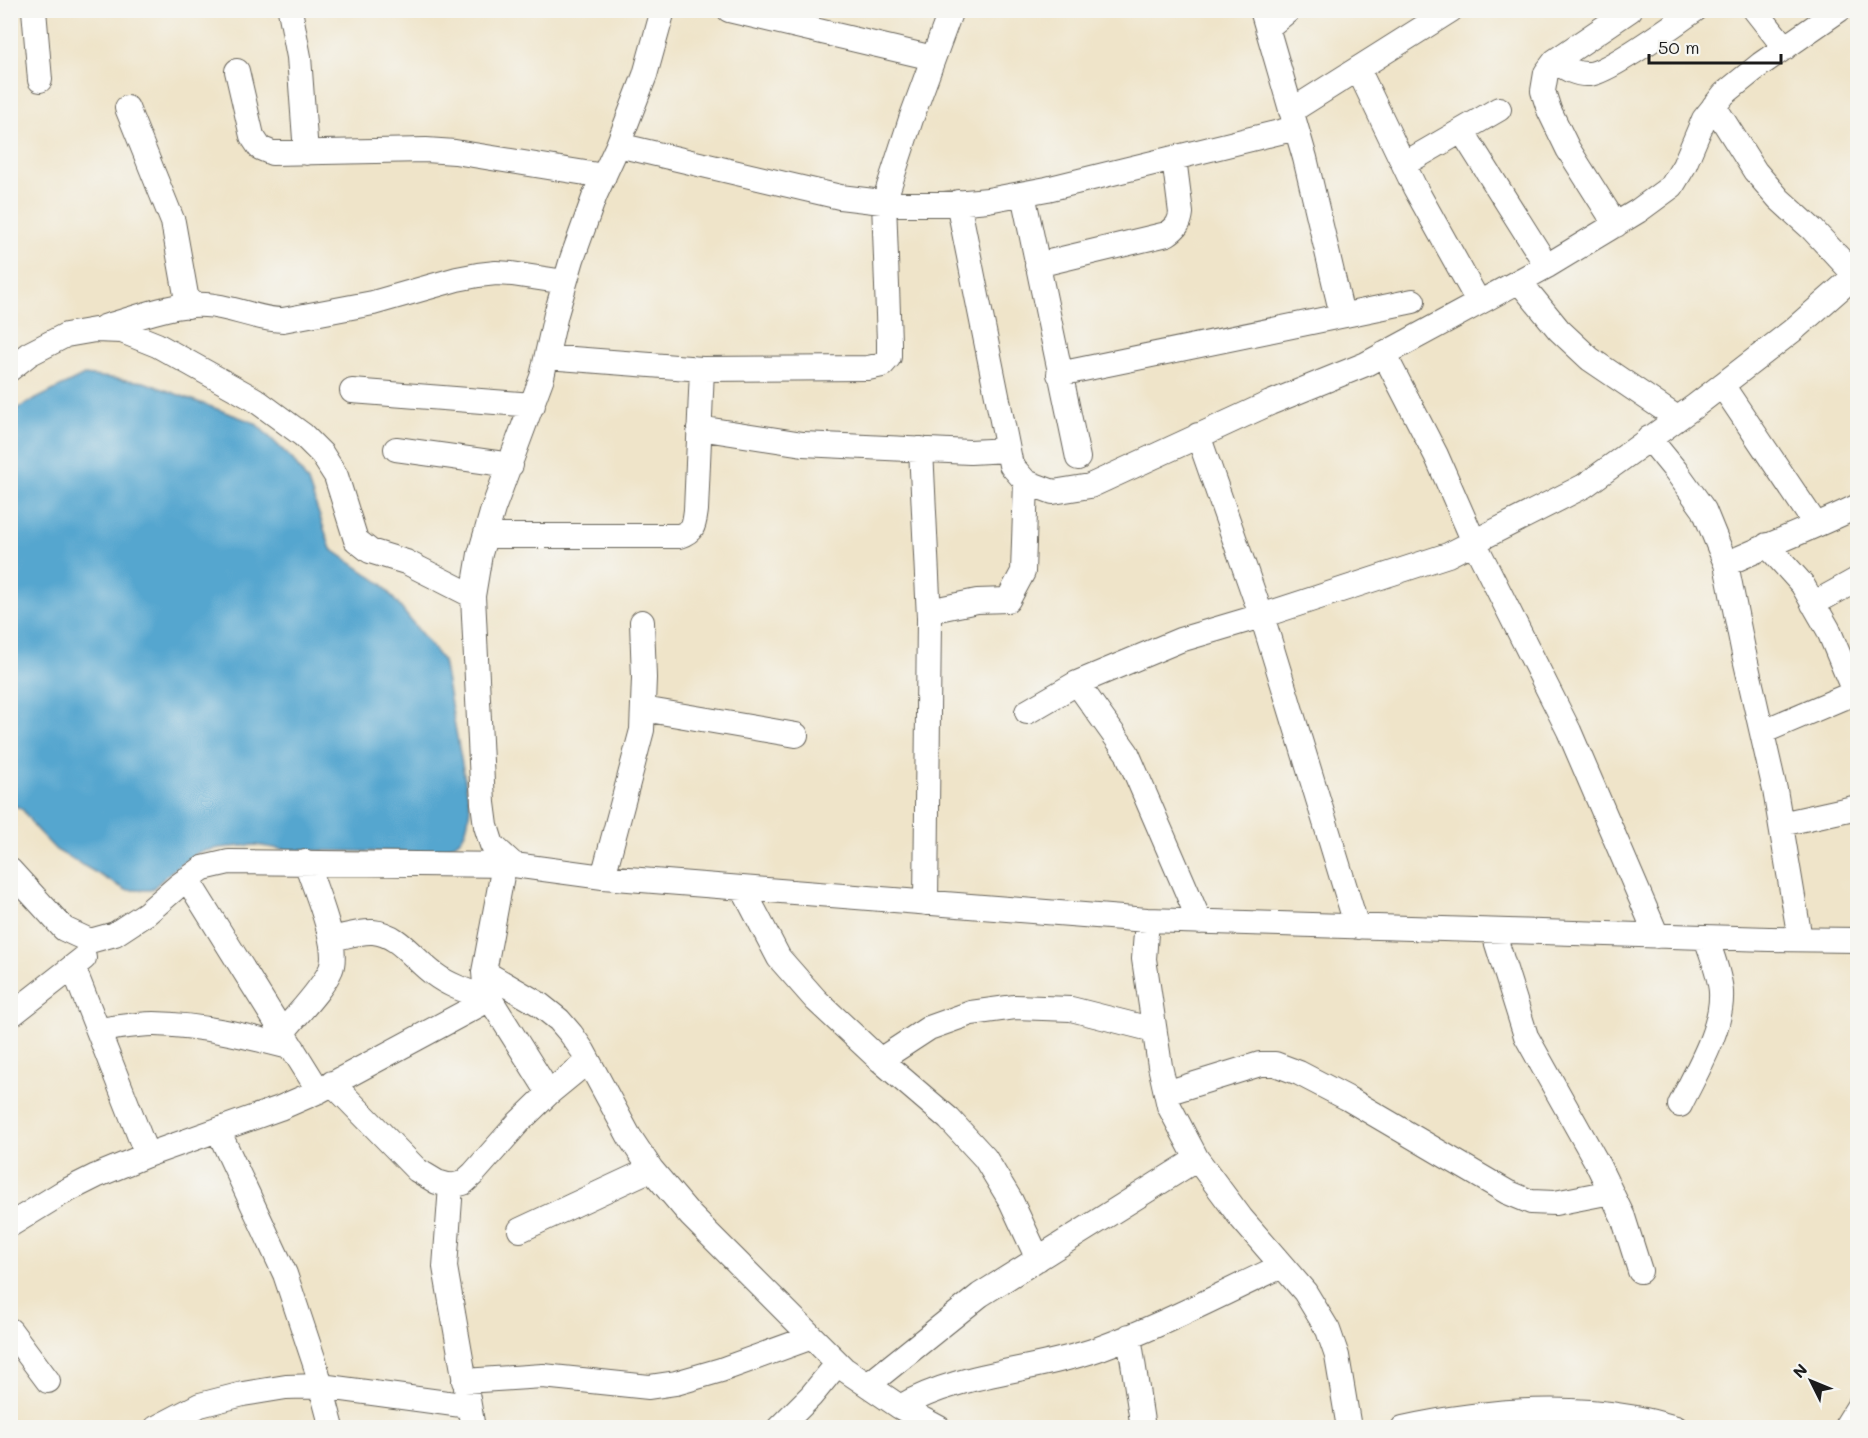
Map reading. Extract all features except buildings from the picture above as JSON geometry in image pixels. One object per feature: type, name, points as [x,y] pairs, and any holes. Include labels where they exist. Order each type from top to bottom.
[{"type":"street","points":[[34,10],[40,80]]},
{"type":"street","points":[[290,10],[299,57],[306,153]]},
{"type":"street","points":[[509,865],[492,845],[486,826],[473,596],[486,536],[533,405],[565,282],[583,227],[645,75],[663,10]]},
{"type":"street","points":[[729,10],[933,58]]},
{"type":"street","points":[[547,357],[702,369],[868,368],[882,364],[889,357],[884,202],[951,10]]},
{"type":"street","points":[[1289,10],[1265,19],[1294,120],[1342,315]]},
{"type":"street","points":[[618,145],[840,197],[884,202],[958,202],[1023,194],[1107,176],[1174,158],[1294,120],[1358,69],[1451,10]]},
{"type":"street","points":[[1616,225],[1568,149],[1549,110],[1543,91],[1546,73],[1555,61],[1630,10]]},
{"type":"street","points":[[1555,61],[1576,73],[1592,74],[1615,63],[1695,10]]},
{"type":"street","points":[[1755,10],[1785,48]]},
{"type":"street","points":[[958,202],[1011,465],[1026,482],[1053,492],[1090,486],[1270,403],[1366,364],[1547,266],[1654,201],[1672,186],[1684,166],[1704,119],[1724,94],[1839,10]]},
{"type":"street","points":[[1358,69],[1415,188],[1479,303]]},
{"type":"street","points":[[237,71],[252,136],[260,148],[272,153],[435,150],[603,176]]},
{"type":"street","points":[[1027,712],[1077,683],[1180,639],[1261,616],[1448,555],[1584,486],[1792,331],[1856,274],[1779,199],[1755,171],[1714,106]]},
{"type":"street","points":[[127,108],[173,222],[188,306]]},
{"type":"street","points":[[1404,164],[1499,109]]},
{"type":"street","points":[[1462,131],[1547,266]]},
{"type":"street","points":[[1037,265],[1167,234],[1175,229],[1180,222],[1181,213],[1174,158]]},
{"type":"street","points":[[1023,194],[1078,458]]},
{"type":"street","points":[[10,369],[30,354],[66,335],[95,330],[164,309],[204,304],[226,307],[270,320],[284,320],[373,303],[478,275],[512,274],[565,282]]},
{"type":"street","points":[[1519,281],[1559,330],[1590,359],[1677,418]]},
{"type":"street","points":[[1059,374],[1413,301]]},
{"type":"street","points":[[95,330],[122,331],[157,345],[254,399],[303,435],[322,454],[336,476],[356,540],[370,551],[406,562],[473,596]]},
{"type":"street","points":[[1384,354],[1436,455],[1474,542],[1569,731],[1657,936]]},
{"type":"street","points":[[486,536],[679,536],[688,533],[694,524],[696,510],[702,369]]},
{"type":"street","points":[[1722,385],[1816,525]]},
{"type":"street","points":[[352,391],[533,405]]},
{"type":"street","points":[[699,428],[803,444],[970,452],[1008,450]]},
{"type":"street","points":[[1198,435],[1261,616],[1309,765],[1357,927]]},
{"type":"street","points":[[1649,438],[1704,510],[1726,564],[1781,824],[1800,939]]},
{"type":"street","points":[[396,449],[510,465]]},
{"type":"street","points":[[921,449],[929,611],[926,903]]},
{"type":"street","points":[[929,611],[977,601],[1008,600],[1023,572],[1026,482]]},
{"type":"street","points":[[1726,564],[1857,506]]},
{"type":"street","points":[[1762,732],[1856,694],[1828,629],[1802,584],[1767,545]]},
{"type":"street","points":[[1813,604],[1857,579]]},
{"type":"street","points":[[603,878],[642,730],[644,678],[642,622]]},
{"type":"street","points":[[1077,683],[1127,753],[1200,922]]},
{"type":"street","points":[[643,709],[796,735]]},
{"type":"street","points":[[1781,824],[1857,807]]},
{"type":"street","points":[[10,1016],[203,868],[229,862],[509,865],[603,878],[1147,920],[1857,940]]},
{"type":"street","points":[[288,1040],[331,969],[334,955],[306,862]]},
{"type":"street","points":[[509,865],[484,972],[485,984],[490,999],[549,1093]]},
{"type":"street","points":[[10,870],[64,929],[90,941],[115,934]]},
{"type":"street","points":[[188,879],[288,1040],[326,1087],[417,1170],[437,1182],[451,1186],[463,1183],[518,1123],[549,1093],[588,1061]]},
{"type":"street","points":[[742,889],[779,958],[816,1000],[880,1060],[949,1119],[985,1158],[1011,1201],[1038,1259]]},
{"type":"street","points":[[1147,920],[1144,959],[1154,1030],[1169,1106],[1197,1159],[1241,1218],[1305,1292],[1328,1330],[1337,1356],[1349,1428]]},
{"type":"street","points":[[1493,931],[1526,1036],[1596,1161],[1623,1217],[1640,1271]]},
{"type":"street","points":[[331,939],[372,932],[386,935],[398,942],[423,966],[440,978],[457,988],[490,999]]},
{"type":"street","points":[[1680,1105],[1719,1018],[1721,990],[1706,937]]},
{"type":"street","points":[[73,967],[147,1155]]},
{"type":"street","points":[[484,972],[530,999],[559,1020],[572,1034],[629,1136],[651,1169],[691,1216],[838,1363],[900,1407],[939,1428]]},
{"type":"street","points":[[10,1225],[71,1189],[147,1155],[280,1108],[326,1087],[490,999]]},
{"type":"street","points":[[880,1060],[929,1028],[971,1013],[1016,1007],[1071,1009],[1154,1030]]},
{"type":"street","points":[[98,1030],[152,1024],[200,1027],[288,1040]]},
{"type":"street","points":[[1166,1093],[1260,1064],[1275,1064],[1299,1073],[1347,1098],[1507,1192],[1532,1202],[1555,1203],[1611,1192]]},
{"type":"street","points":[[218,1130],[285,1274],[332,1428]]},
{"type":"street","points":[[868,1385],[980,1295],[1197,1159]]},
{"type":"street","points":[[520,1230],[651,1169]]},
{"type":"street","points":[[156,1428],[200,1406],[243,1394],[321,1386],[471,1417],[445,1267],[451,1186]]},
{"type":"street","points":[[900,1407],[919,1396],[943,1387],[1051,1363],[1098,1349],[1282,1266]]},
{"type":"street","points":[[10,1330],[48,1381]]},
{"type":"street","points":[[1129,1336],[1143,1428]]},
{"type":"street","points":[[464,1381],[543,1376],[649,1387],[676,1383],[721,1370],[812,1337]]},
{"type":"street","points":[[779,1428],[811,1396],[838,1363]]},
{"type":"street","points":[[1845,1428],[1857,1407]]},
{"type":"street","points":[[1402,1428],[1444,1419],[1530,1411],[1591,1412],[1676,1428]]},
{"type":"water","points":[[84,375],[144,382],[255,423],[293,460],[308,482],[331,549],[382,584],[443,661],[470,807],[463,836],[454,845],[438,853],[288,850],[255,845],[220,848],[199,852],[173,870],[151,890],[126,890],[56,850],[35,828],[23,810],[11,803],[10,415],[16,409]]}]
